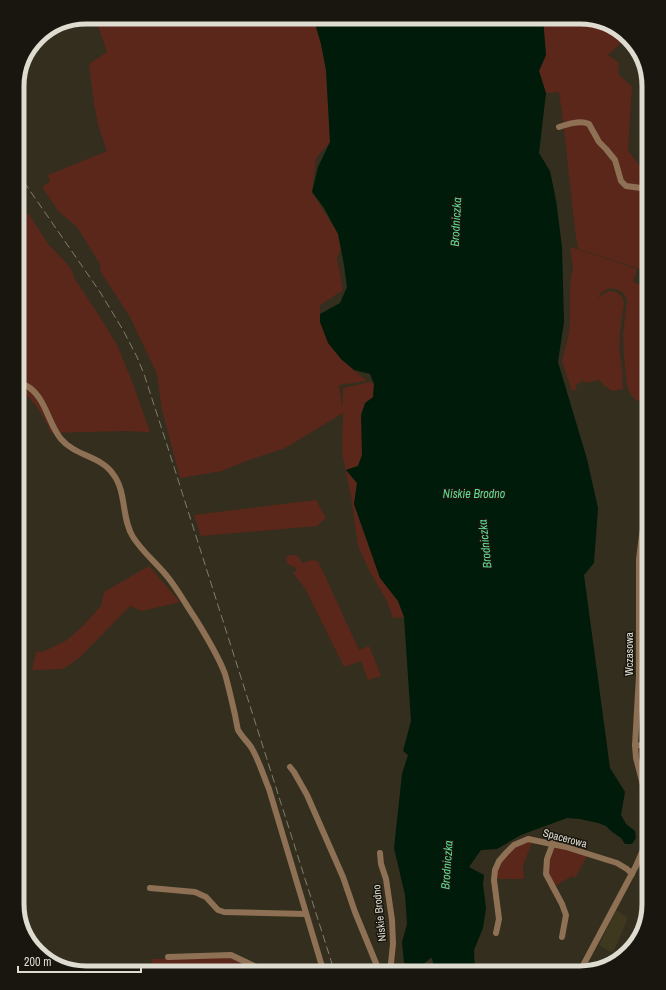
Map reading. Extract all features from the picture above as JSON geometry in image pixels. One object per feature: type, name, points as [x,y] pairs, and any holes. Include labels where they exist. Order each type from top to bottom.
[{"type":"street","points":[[559,127],[579,122],[586,122],[589,124],[599,142],[615,160],[621,181],[626,186],[642,188]]},
{"type":"street","points":[[24,384],[37,394],[56,432],[67,446],[106,466],[117,478],[122,494],[126,521],[133,537],[171,580],[216,653],[225,674],[238,729],[243,738],[251,747],[269,789],[322,966]]},
{"type":"street","name":"Wczasowa","points":[[642,537],[639,572],[639,676],[635,746],[636,758],[642,781]]},
{"type":"street","points":[[639,572],[642,575]]},
{"type":"street","points":[[635,746],[642,746]]},
{"type":"street","points":[[290,767],[307,795],[337,862],[377,966]]},
{"type":"street","name":"Spacerowa","points":[[496,933],[499,919],[494,880],[495,870],[499,861],[514,846],[528,839],[552,843],[617,863],[632,874]]},
{"type":"street","points":[[552,843],[547,859],[546,874],[562,904],[566,916],[562,937]]},
{"type":"street","name":"Niskie Brodno","points":[[380,853],[381,864],[386,879],[392,920],[393,944],[391,966]]},
{"type":"street","points":[[584,965],[642,853]]},
{"type":"street","points":[[150,888],[195,892],[206,897],[218,910],[224,912],[306,914]]},
{"type":"street","points":[[168,957],[231,955],[254,966]]},
{"type":"shaded area","points":[[98,24],[315,24],[326,70],[330,142],[316,158],[312,192],[338,234],[341,249],[337,258],[343,290],[320,305],[320,322],[341,359],[367,381],[339,385],[342,408],[343,388],[371,382],[374,384],[362,455],[358,466],[346,470],[357,483],[354,504],[380,578],[398,601],[404,617],[393,618],[386,599],[370,572],[358,546],[351,496],[342,452],[343,413],[285,448],[222,471],[180,478],[162,410],[157,374],[130,317],[100,271],[101,266],[77,227],[59,212],[42,187],[50,181],[48,175],[107,151],[98,125],[89,64],[107,52]]},
{"type":"shaded area","points":[[543,24],[592,25],[608,30],[623,41],[608,55],[619,63],[618,74],[632,87],[628,151],[642,168],[642,270],[578,249],[559,92],[546,93],[539,71],[546,55]]},
{"type":"shaded area","points":[[28,213],[49,245],[70,267],[75,279],[118,347],[150,432],[124,431],[51,433],[37,408],[24,393],[24,218]]},
{"type":"shaded area","points":[[570,247],[637,269],[633,282],[642,285],[642,399],[637,401],[627,387],[623,335],[627,301],[622,292],[614,289],[605,290],[598,298],[606,292],[615,291],[621,296],[624,303],[619,348],[623,376],[623,389],[612,391],[599,380],[585,383],[582,379],[581,383],[576,384],[577,389],[572,391],[562,361],[570,324],[570,292],[573,268]]},
{"type":"shaded area","points":[[316,500],[326,518],[317,526],[201,536],[194,515]]},
{"type":"shaded area","points":[[290,555],[298,556],[302,563],[313,560],[318,561],[359,650],[369,646],[381,676],[368,680],[361,661],[344,667],[305,588],[293,573],[297,570],[288,563],[286,557]]},
{"type":"shaded area","points":[[149,566],[180,602],[142,611],[130,606],[80,657],[63,669],[32,670],[36,652],[45,651],[67,640],[84,625],[101,606],[104,592]]},
{"type":"shaded area","points":[[639,750],[642,750],[642,771]]},
{"type":"shaded area","points":[[532,842],[523,866],[524,879],[498,879],[496,874],[502,861],[508,853],[520,844]]},
{"type":"shaded area","points":[[555,847],[587,856],[575,878],[572,876],[555,886],[549,876],[548,868],[550,856]]},
{"type":"shaded area","points":[[616,910],[628,918],[613,953],[599,945]]},
{"type":"shaded area","points":[[226,957],[250,966],[153,966],[151,959]]},
{"type":"water","name":"Niskie Brodno","points":[[315,24],[543,24],[546,55],[539,71],[546,93],[539,153],[550,171],[556,200],[562,247],[564,322],[558,362],[587,459],[598,508],[594,563],[584,575],[610,768],[625,792],[621,815],[626,824],[635,831],[636,838],[632,844],[625,844],[621,838],[606,826],[580,819],[567,818],[521,835],[497,849],[481,850],[469,867],[484,875],[483,884],[486,908],[483,928],[474,950],[475,966],[406,966],[404,962],[402,942],[407,924],[405,895],[394,848],[402,774],[408,755],[403,751],[411,721],[404,617],[398,601],[380,578],[354,504],[357,483],[346,470],[358,466],[362,455],[361,415],[365,403],[373,397],[374,384],[370,374],[354,370],[341,359],[328,343],[320,322],[320,314],[340,303],[347,287],[338,234],[324,208],[312,192],[318,167],[330,142],[326,70]]},
{"type":"pier","points":[[431,958],[432,958],[434,966],[421,966]]},
{"type":"railway","points":[[24,182],[100,292],[123,330],[144,374],[333,966]]},
{"type":"water label","name":"Brodniczka","points":[[456,222]]},
{"type":"water label","name":"Brodniczka","points":[[485,544]]},
{"type":"water label","name":"Brodniczka","points":[[447,865]]}]
